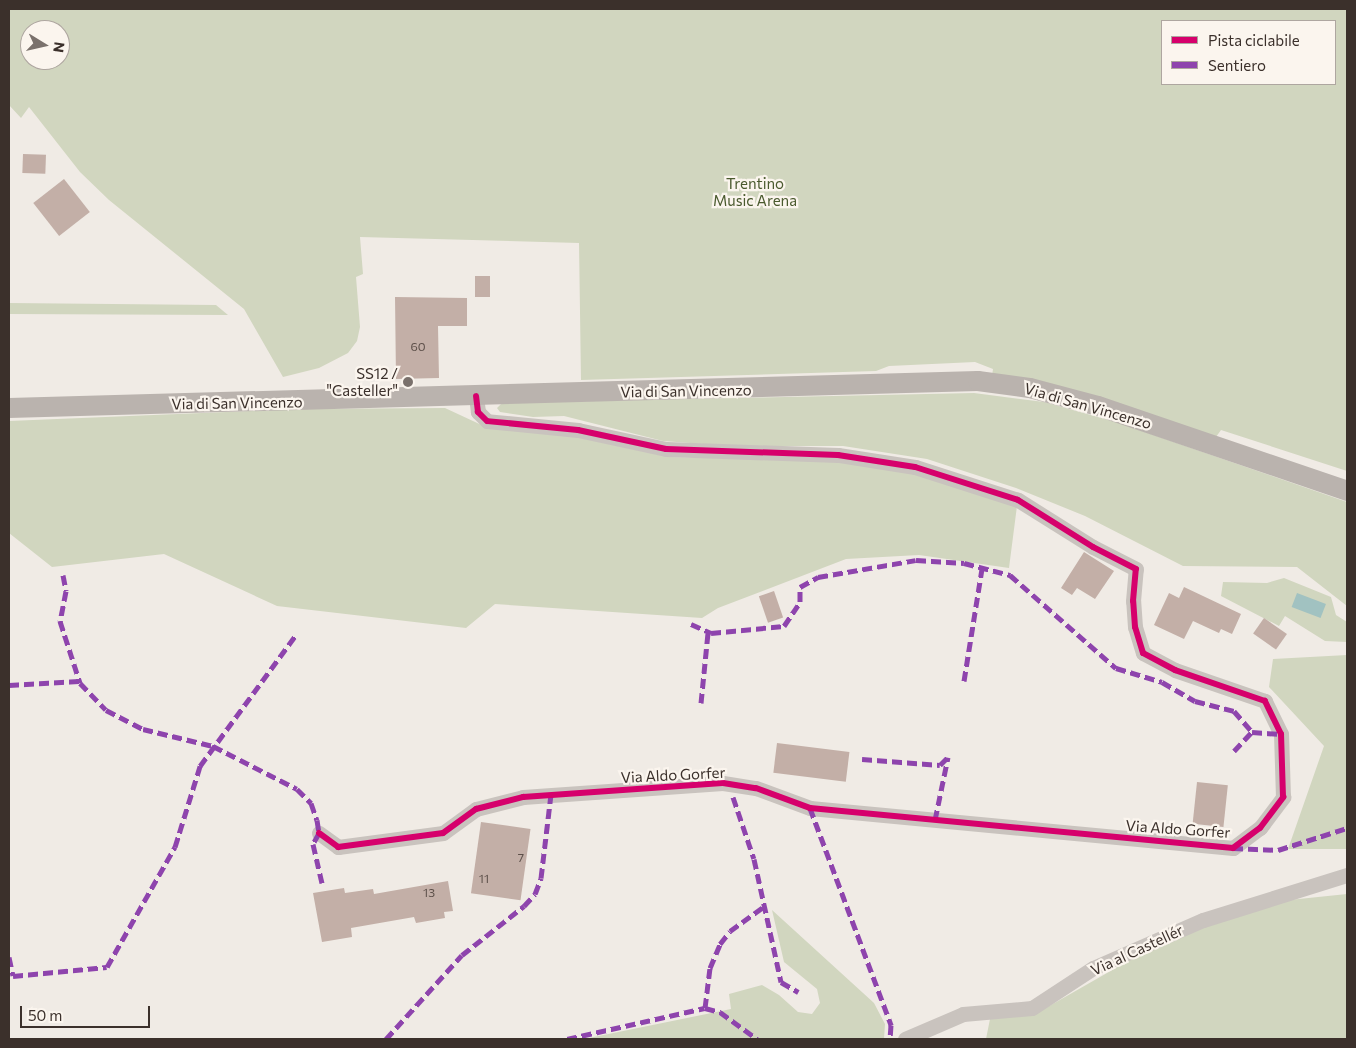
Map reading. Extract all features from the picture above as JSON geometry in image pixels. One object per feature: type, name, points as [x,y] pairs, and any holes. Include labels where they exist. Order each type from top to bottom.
[{"type":"main road","name":"Via di San Vincenzo","points":[[9,408],[757,390],[933,381],[1005,384],[1098,406],[1347,491]]},
{"type":"street","name":"Via Aldo Gorfer","points":[[319,833],[338,848],[443,833],[476,808],[523,797],[722,783],[756,788],[810,808],[1233,848],[1260,828],[1283,797],[1282,734],[1265,702],[1175,670],[1143,653],[1135,627],[1133,601],[1136,568],[1093,546],[1018,500],[915,468],[838,455],[666,449],[578,430],[487,421],[478,412],[476,396]]},
{"type":"street","name":"Via al Castellér","points":[[905,1039],[963,1014],[1032,1008],[1093,968],[1203,920],[1347,875]]},
{"type":"green space","name":"Trentino Music Arena","points":[[9,9],[1347,9],[1347,471],[1221,430],[1216,437],[992,376],[993,369],[975,362],[889,366],[876,371],[581,380],[579,243],[360,237],[363,274],[356,277],[360,327],[357,341],[348,353],[319,368],[283,377],[244,309],[109,200],[80,172],[29,107],[21,118],[9,105]]},
{"type":"green space","points":[[9,303],[216,305],[228,315],[9,314]]},
{"type":"green space","points":[[974,393],[1044,402],[1116,422],[1347,502],[1347,606],[1297,567],[1183,566],[1085,516],[1016,488],[927,459],[843,446],[731,446],[663,441],[564,416],[533,417],[500,412],[497,408],[502,403]]},
{"type":"green space","points":[[445,408],[488,428],[563,434],[669,457],[841,461],[914,473],[1017,506],[1009,568],[919,555],[846,559],[718,608],[702,618],[495,604],[466,628],[277,606],[164,554],[52,567],[9,533],[9,421],[301,409]]},
{"type":"green space","points":[[1284,578],[1331,597],[1336,615],[1347,622],[1347,642],[1325,641],[1285,616],[1279,626],[1221,596],[1223,582],[1267,583]]},
{"type":"green space","points":[[1347,655],[1347,849],[1288,849],[1324,746],[1269,687],[1273,659]]},
{"type":"green space","points":[[1347,894],[1347,1039],[986,1039],[990,1019],[1037,1013],[1142,953],[1252,904]]},
{"type":"green space","points":[[772,910],[874,1003],[885,1024],[884,1039],[584,1039],[731,1009],[729,994],[762,985],[779,995],[798,1012],[812,1014],[820,1003],[817,989],[784,962]]},
{"type":"water","points":[[1297,593],[1326,604],[1321,618],[1292,607]]},
{"type":"building","points":[[23,154],[46,155],[45,174],[22,173]]},
{"type":"building","points":[[64,179],[90,212],[59,236],[33,203]]},
{"type":"building","points":[[475,276],[490,276],[490,297],[475,297]]},
{"type":"building","points":[[395,297],[467,298],[467,326],[438,326],[439,378],[396,379]]},
{"type":"building","points":[[1084,552],[1114,571],[1095,599],[1077,588],[1072,595],[1061,588]]},
{"type":"building","points":[[1184,587],[1241,614],[1232,634],[1221,629],[1219,633],[1193,621],[1184,639],[1154,625],[1169,593],[1179,598]]},
{"type":"building","points":[[774,591],[783,617],[768,623],[759,596]]},
{"type":"building","points":[[1264,618],[1287,634],[1276,650],[1253,634]]},
{"type":"building","points":[[777,743],[849,752],[846,782],[773,773]]},
{"type":"building","points":[[1197,782],[1228,785],[1223,827],[1193,824]]},
{"type":"building","points":[[481,822],[531,829],[520,900],[471,893]]},
{"type":"building","points":[[448,881],[453,911],[444,912],[445,918],[416,923],[414,917],[351,928],[352,937],[322,942],[313,893],[344,888],[345,893],[373,889],[374,894]]},
{"type":"marked path","points":[[691,624],[711,633],[784,626],[800,602],[800,587],[818,577],[916,560],[964,563],[1010,575],[1116,668],[1162,682],[1195,701],[1234,711],[1252,732],[1281,734]]},
{"type":"marked path","points":[[964,681],[982,568]]},
{"type":"marked path","points":[[63,575],[66,591],[60,621],[80,683],[106,710],[143,729],[213,746],[297,789],[311,803],[317,820],[319,833],[313,844],[322,883]]},
{"type":"marked path","points":[[701,703],[708,633]]},
{"type":"marked path","points":[[9,957],[13,976],[107,967],[175,847],[200,766],[295,636]]},
{"type":"marked path","points":[[9,685],[79,681]]},
{"type":"marked path","points":[[1234,751],[1252,732]]},
{"type":"marked path","points":[[862,759],[940,765],[948,757]]},
{"type":"marked path","points":[[935,820],[948,757]]},
{"type":"marked path","points":[[386,1039],[462,955],[524,906],[535,894],[541,878],[551,794]]},
{"type":"marked path","points":[[733,797],[754,859],[781,982],[798,992]]},
{"type":"marked path","points":[[810,808],[891,1025],[890,1039]]},
{"type":"marked path","points":[[1233,848],[1278,850],[1347,828]]},
{"type":"marked path","points":[[705,1008],[710,968],[720,944],[730,931],[763,907]]},
{"type":"marked path","points":[[567,1039],[705,1008],[720,1012],[757,1039]]},
{"type":"cycle path","points":[[319,833],[338,847],[443,833],[476,809],[523,797],[723,783],[756,788],[810,808],[1233,848],[1260,828],[1283,797],[1281,734],[1265,701],[1175,670],[1143,653],[1135,627],[1133,601],[1136,569],[1093,547],[1018,500],[915,467],[838,455],[666,449],[578,430],[487,421],[478,412],[476,396]]},
{"type":"place","name":"SS12 / \"Casteller\"","points":[[408,382]]}]
